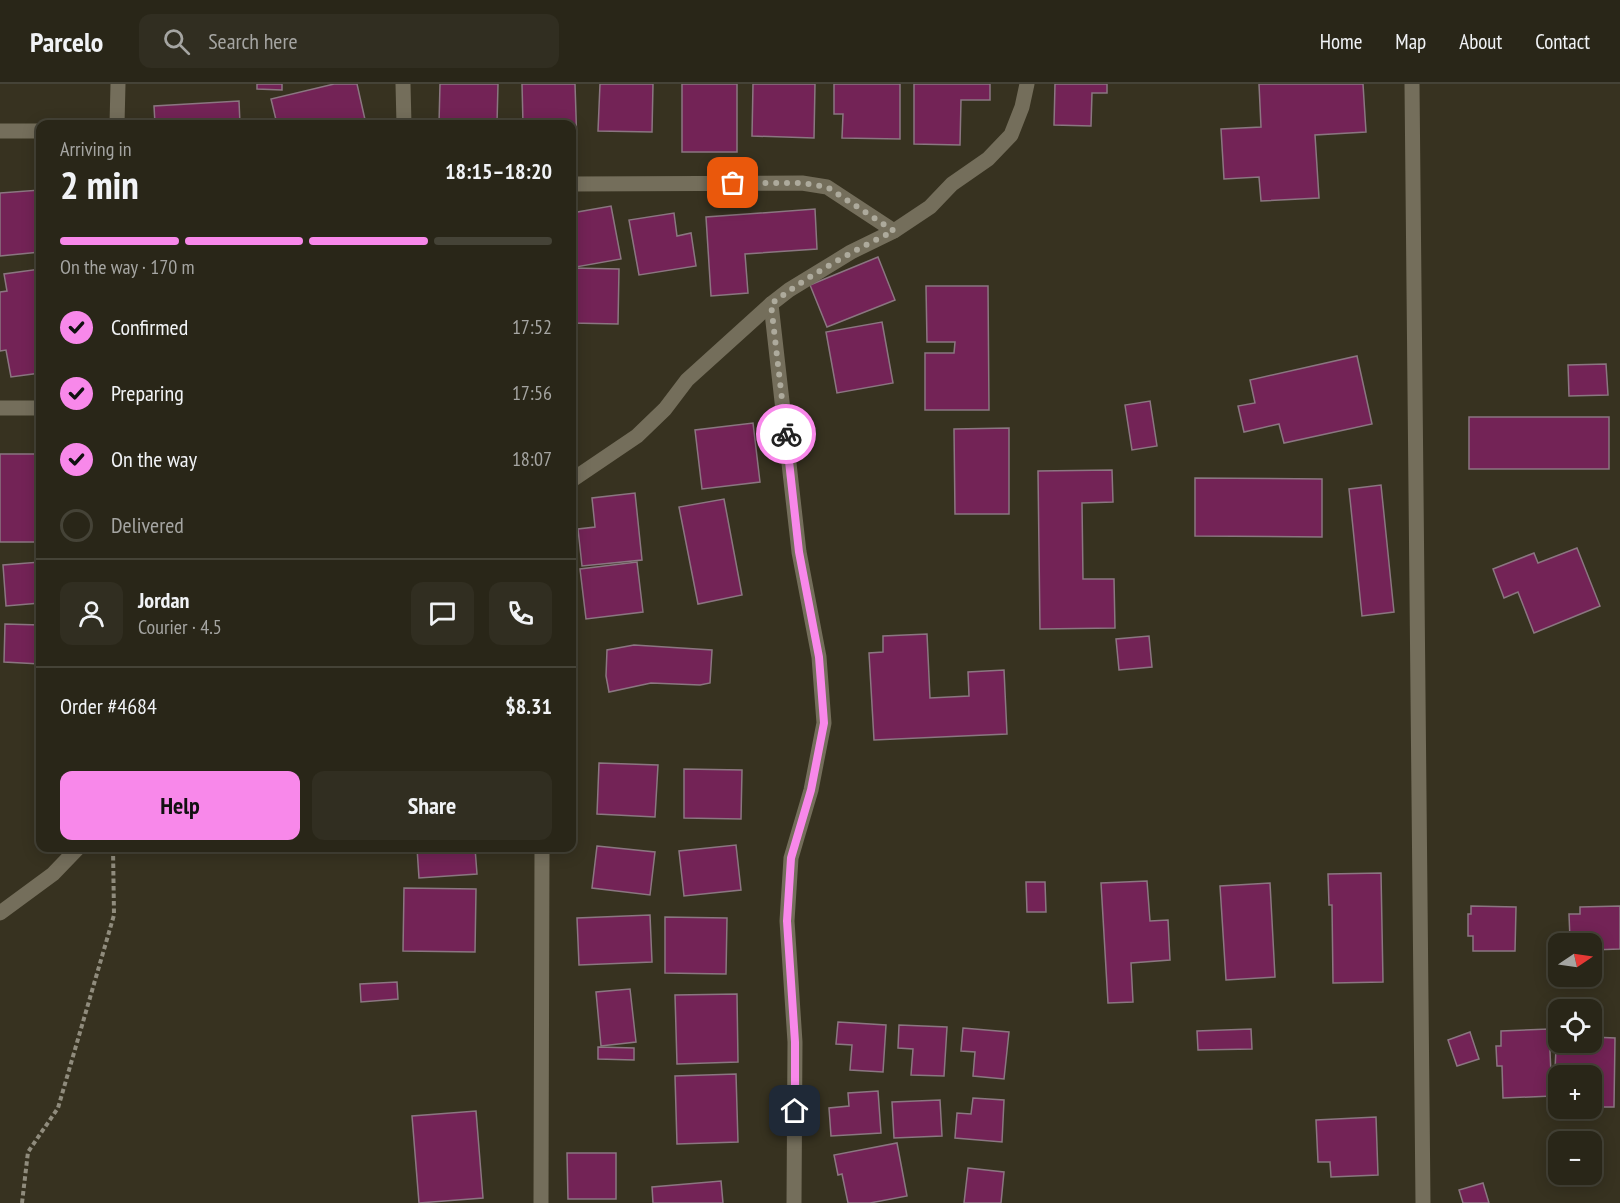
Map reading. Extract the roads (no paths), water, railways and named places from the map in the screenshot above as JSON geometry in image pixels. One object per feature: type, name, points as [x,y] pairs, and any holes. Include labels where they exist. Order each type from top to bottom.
[{"type":"street","points":[[117,120],[118,84]]},
{"type":"street","points":[[403,84],[404,120]]},
{"type":"street","points":[[576,477],[637,436],[665,408],[687,380],[789,290],[851,252],[894,231],[930,207],[952,184],[988,159],[1011,135],[1022,107],[1027,84]]},
{"type":"street","points":[[1412,84],[1423,1203]]},
{"type":"street","points":[[0,131],[36,131]]},
{"type":"street","points":[[576,184],[802,183],[827,187],[894,231]]},
{"type":"street","points":[[771,304],[799,552],[819,657],[824,723],[811,790],[791,858],[787,921],[795,1042],[794,1203]]},
{"type":"street","points":[[0,408],[36,408]]},
{"type":"street","points":[[0,913],[52,874],[74,852]]},
{"type":"street","points":[[541,1203],[542,852]]}]
